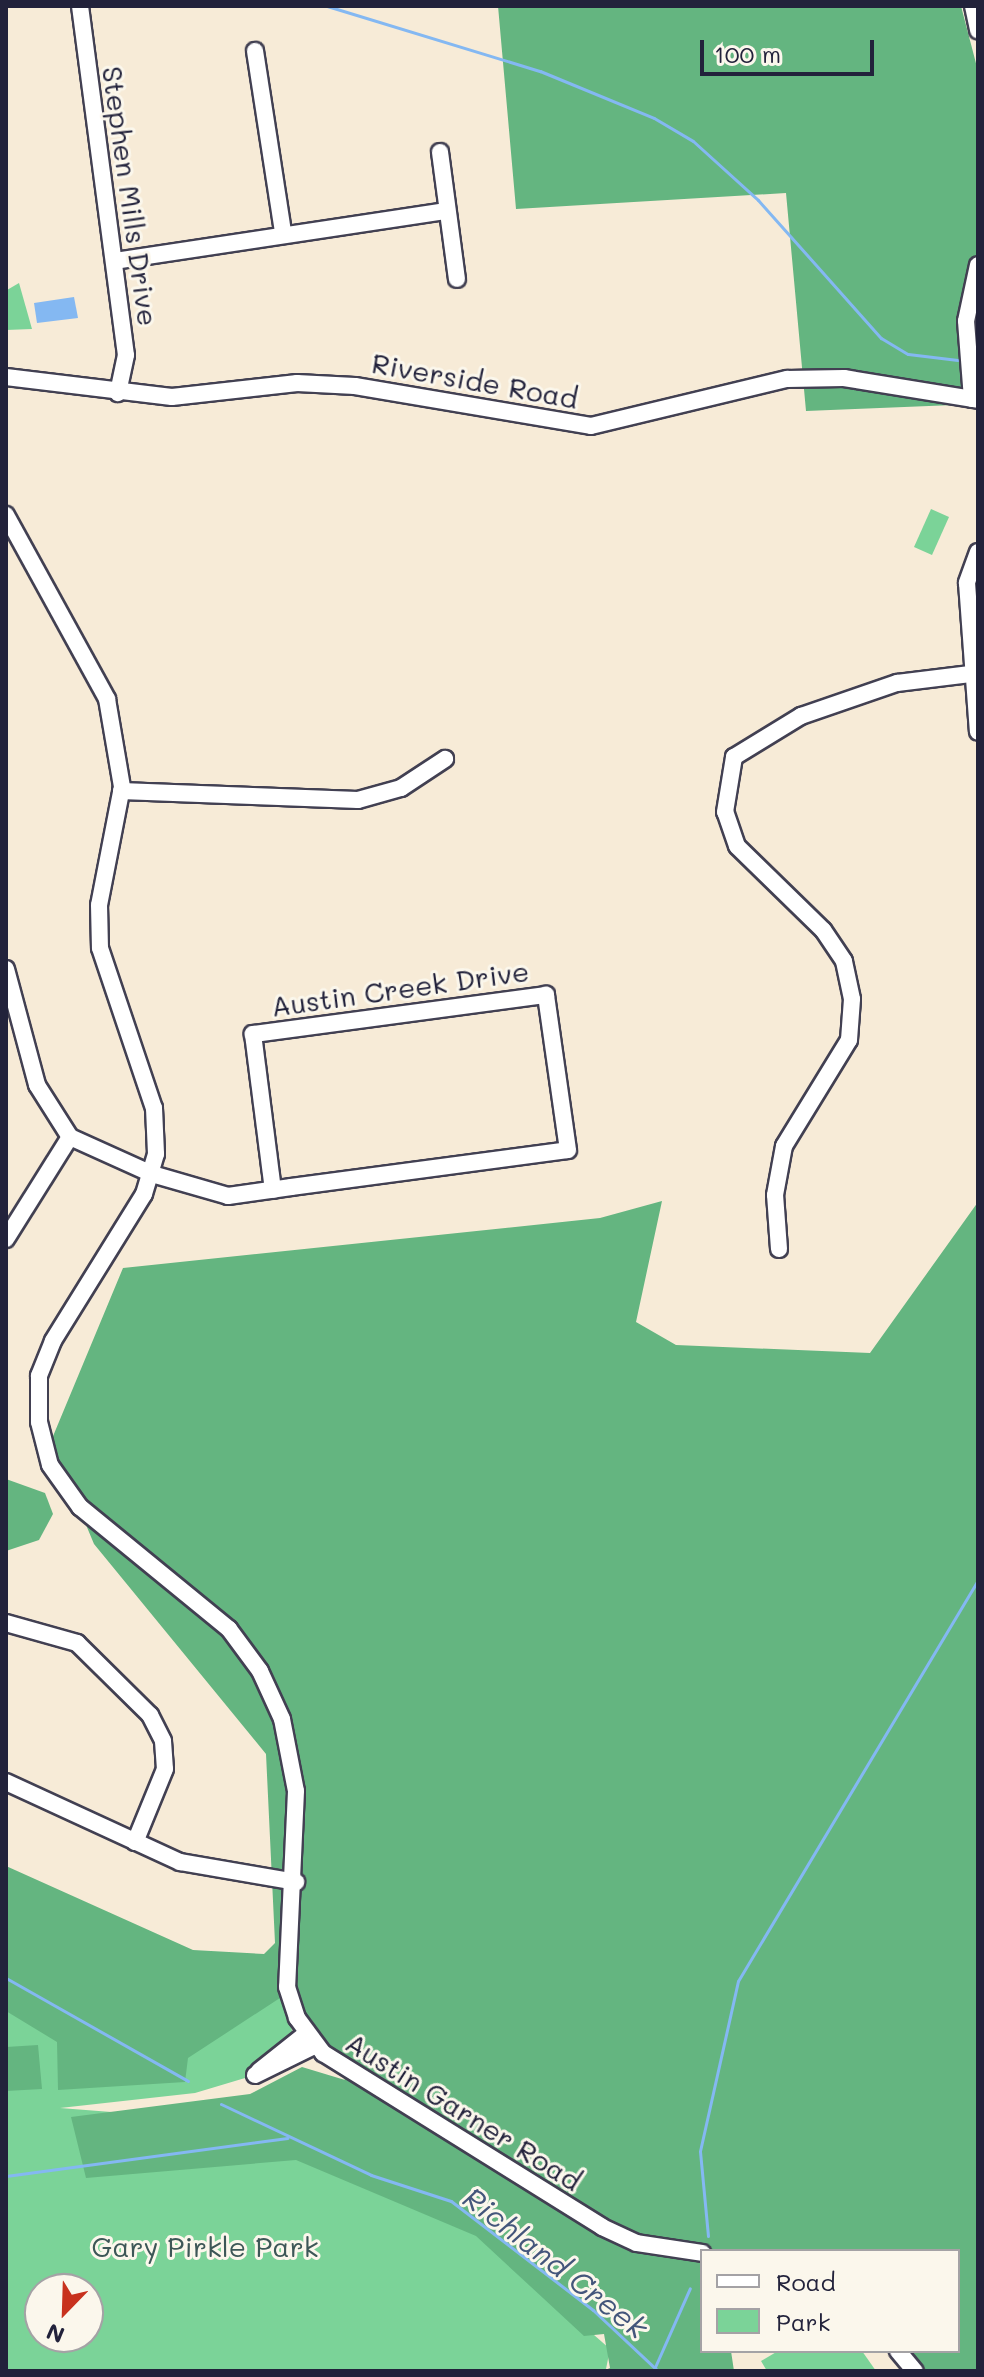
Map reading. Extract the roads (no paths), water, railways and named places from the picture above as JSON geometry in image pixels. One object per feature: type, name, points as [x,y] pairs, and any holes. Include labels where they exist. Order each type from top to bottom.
[{"type":"street","name":"Stephen Mills Drive","points":[[80,6],[126,355],[118,393]]},
{"type":"street","points":[[973,6],[978,30]]},
{"type":"street","points":[[255,51],[283,232]]},
{"type":"street","points":[[440,152],[445,211],[457,279]]},
{"type":"street","points":[[115,261],[283,232],[445,211]]},
{"type":"street","points":[[975,400],[966,321],[978,265]]},
{"type":"street","name":"Riverside Road","points":[[6,377],[118,393],[172,397],[297,383],[355,386],[591,426],[787,379],[844,378],[975,400]]},
{"type":"street","name":"Austin Garner Road","points":[[6,515],[107,699],[121,791],[99,905],[100,948],[154,1108],[152,1174],[53,1341],[39,1376],[41,1437],[50,1465],[80,1507],[229,1629],[260,1671],[292,1761],[296,1882],[287,1987],[312,2039],[354,2078],[602,2227],[637,2243],[700,2253]]},
{"type":"street","points":[[978,552],[967,583],[978,732]]},
{"type":"street","points":[[779,1249],[775,1195],[784,1146],[849,1040],[852,999],[844,961],[823,930],[737,846],[725,812],[734,757],[801,716],[897,683],[974,674]]},
{"type":"street","points":[[121,791],[358,800],[401,788],[445,759]]},
{"type":"street","points":[[6,969],[37,1085],[70,1137],[6,1239]]},
{"type":"street","name":"Austin Creek Drive","points":[[70,1137],[152,1174],[228,1196],[273,1190],[568,1150],[546,995],[253,1034],[273,1190]]},
{"type":"street","points":[[6,1623],[77,1643],[150,1715],[163,1741],[165,1769],[135,1842]]},
{"type":"street","points":[[6,1782],[135,1842],[222,1874],[296,1882]]},
{"type":"street","points":[[900,2353],[915,2371]]},
{"type":"water","points":[[74,297],[78,318],[37,323],[34,303]]},
{"type":"waterway","points":[[327,6],[540,71],[654,118],[693,141],[758,200],[881,338],[908,354],[958,360]]},
{"type":"waterway","points":[[708,2236],[700,2151],[738,1981],[978,1580]]},
{"type":"waterway","points":[[6,1978],[188,2081]]},
{"type":"waterway","name":"Richland Creek","points":[[221,2104],[371,2175],[451,2201],[593,2310],[658,2371]]},
{"type":"waterway","name":"Richland Creek","points":[[6,2176],[287,2138]]},
{"type":"waterway","points":[[655,2367],[690,2288]]},
{"type":"park label","name":"Gary Pirkle Park","points":[[205,2246]]}]
